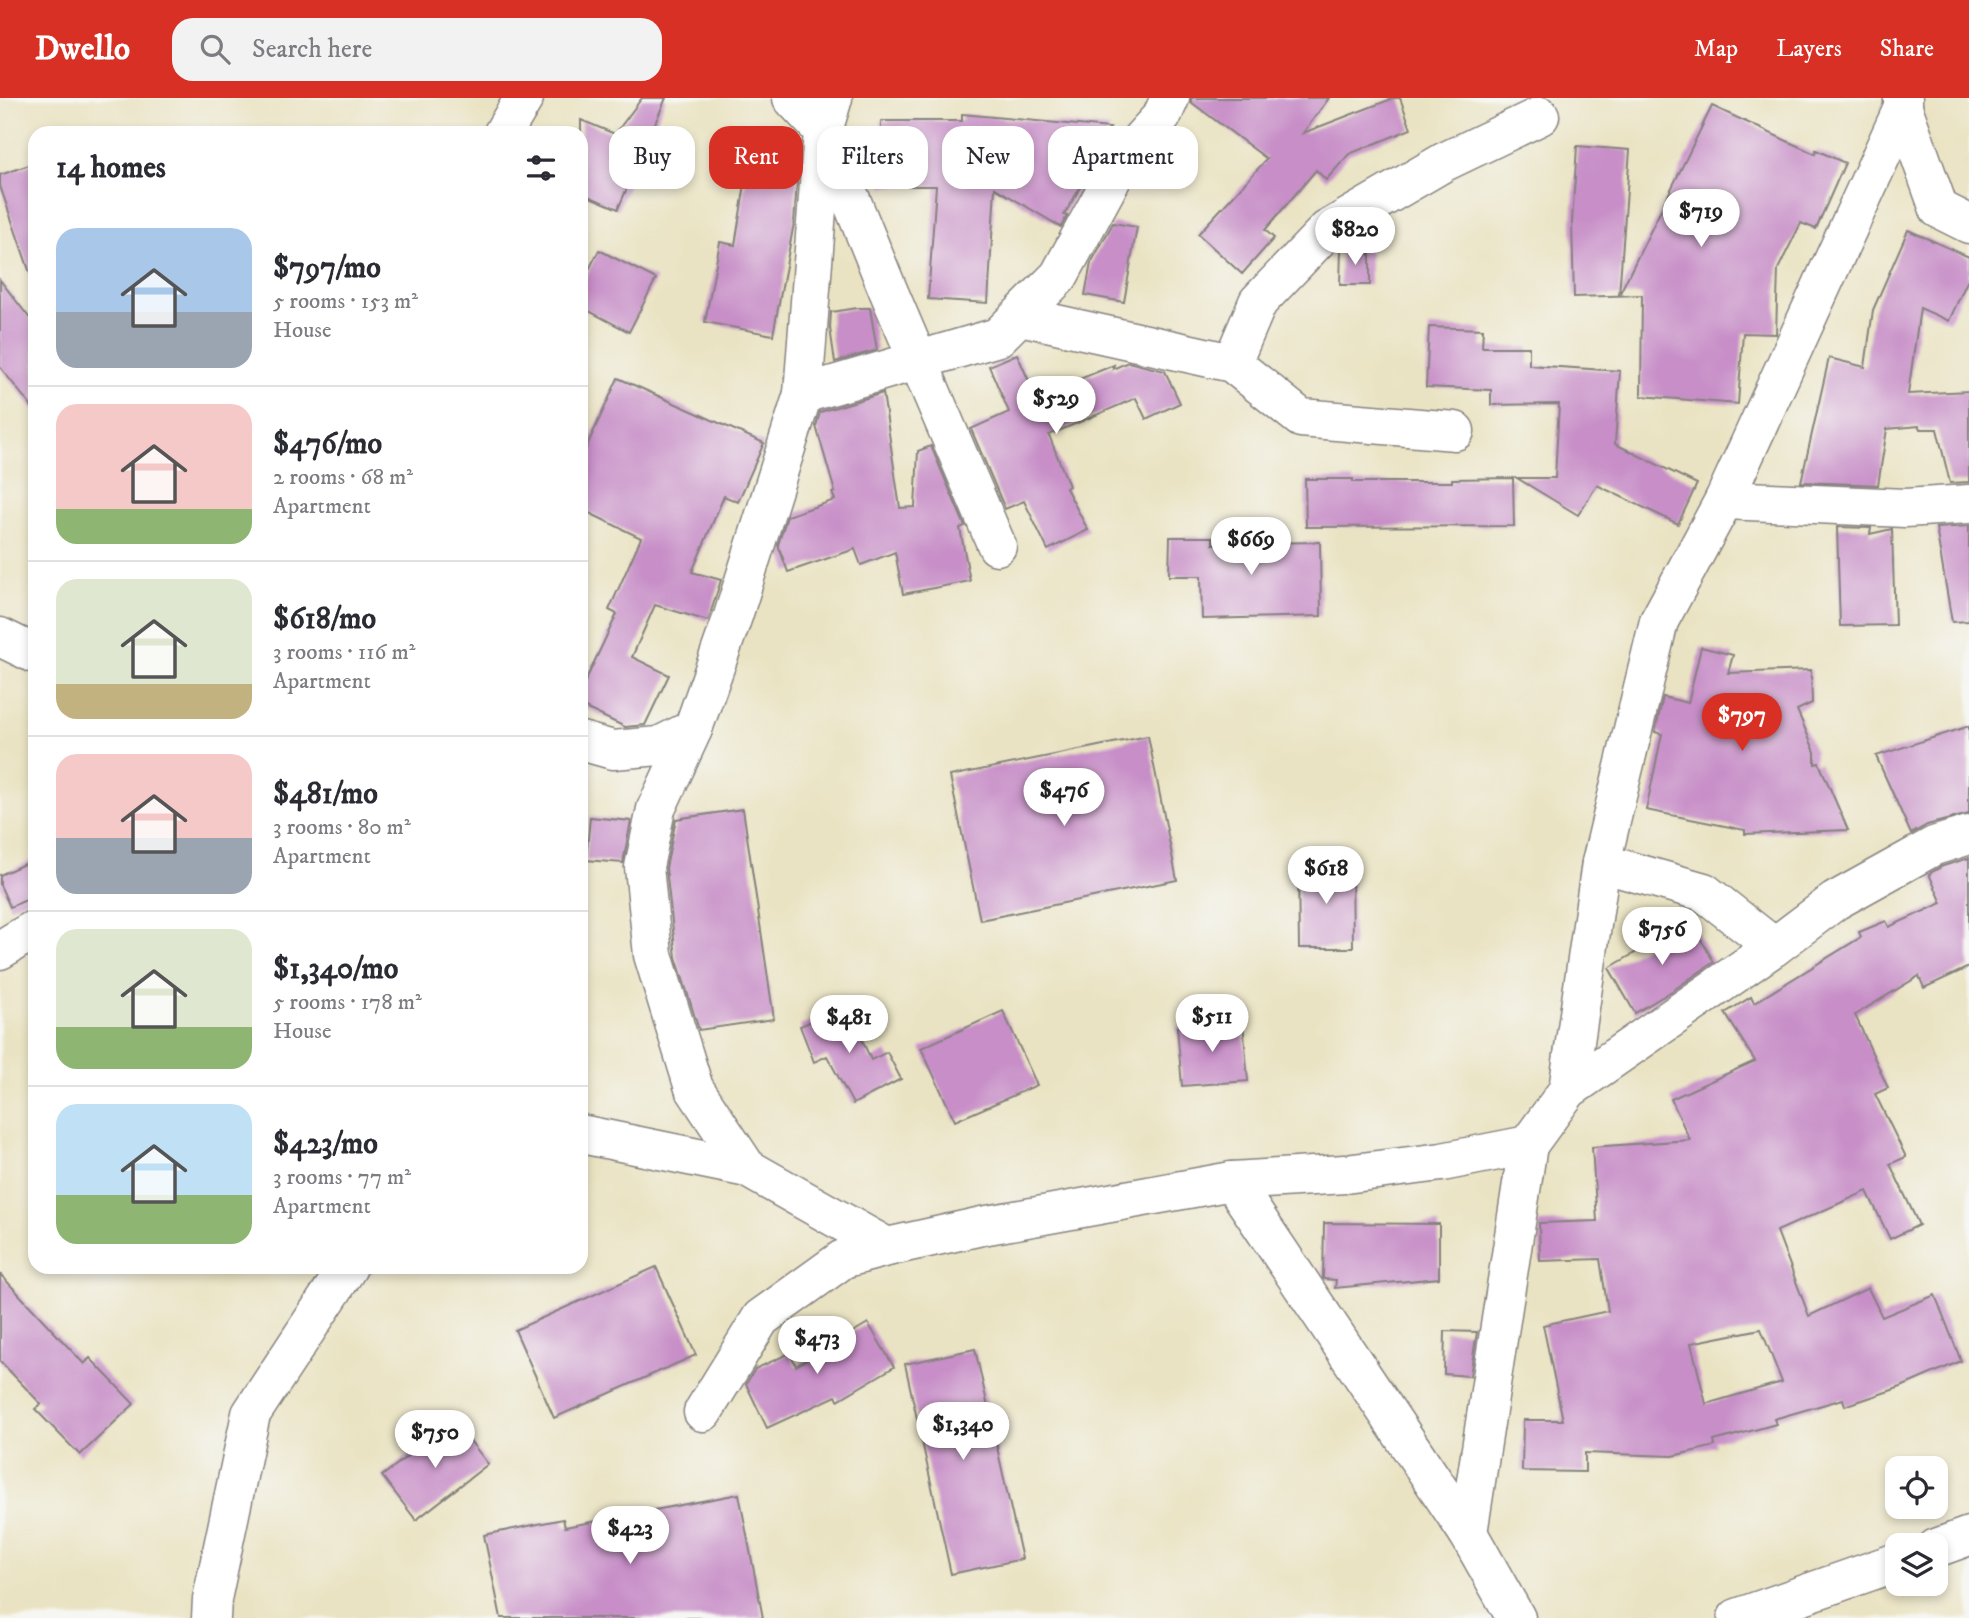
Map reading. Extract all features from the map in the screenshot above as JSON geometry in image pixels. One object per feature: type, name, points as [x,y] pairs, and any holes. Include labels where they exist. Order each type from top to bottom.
[{"type":"street","points":[[507,126],[524,98]]},
{"type":"street","points":[[792,98],[828,115],[918,360],[997,546]]},
{"type":"street","points":[[803,394],[998,337],[1059,276],[1122,160],[1163,116],[1170,98]]},
{"type":"street","points":[[1903,103],[1939,209],[1969,225]]},
{"type":"street","points":[[1568,1090],[1601,863],[1659,621],[1724,500],[1903,103]]},
{"type":"street","points":[[747,1168],[694,1088],[653,955],[644,867],[656,809],[693,729],[733,616],[803,394],[828,115]]},
{"type":"street","points":[[1232,363],[1258,302],[1327,230],[1444,162],[1540,116]]},
{"type":"street","points":[[1020,316],[1232,363],[1301,418],[1455,431]]},
{"type":"street","points":[[1724,500],[1905,508],[1969,504]]},
{"type":"street","points":[[0,637],[28,651]]},
{"type":"street","points":[[588,743],[613,750],[659,746],[693,729]]},
{"type":"street","points":[[1468,1533],[1528,1145],[1568,1090],[1774,947],[1835,901],[1934,846],[1969,835]]},
{"type":"street","points":[[1601,863],[1704,892],[1774,947]]},
{"type":"street","points":[[0,950],[28,933]]},
{"type":"street","points":[[588,1135],[747,1168],[887,1247]]},
{"type":"street","points":[[703,1412],[761,1318],[842,1259],[982,1226],[1232,1181],[1345,1174],[1428,1164],[1528,1145]]},
{"type":"street","points":[[1232,1181],[1468,1533],[1516,1618]]},
{"type":"street","points":[[211,1618],[212,1599],[251,1414],[343,1274]]},
{"type":"street","points":[[1948,1544],[1969,1536]]},
{"type":"street","points":[[1737,1618],[1885,1566]]},
{"type":"building","points":[[642,98],[666,98],[654,126],[621,126]]},
{"type":"building","points":[[1191,98],[1329,98],[1303,133],[1400,98],[1411,129],[1349,154],[1326,180],[1316,170],[1265,230],[1274,238],[1242,274],[1198,234],[1267,159],[1191,102]]},
{"type":"building","points":[[1712,106],[1815,154],[1816,150],[1845,163],[1816,229],[1801,223],[1778,269],[1776,334],[1743,333],[1738,404],[1641,396],[1642,295],[1574,297],[1572,222],[1577,146],[1630,150],[1619,295]]},
{"type":"building","points":[[962,114],[1089,126],[1048,126],[1048,189],[1079,189],[1064,215],[1067,216],[1061,227],[997,189],[1034,189],[1034,126],[942,126],[942,189],[995,189],[988,303],[928,299],[936,186],[928,186],[928,126],[881,126],[881,121],[962,121]]},
{"type":"building","points":[[581,120],[609,132],[609,189],[627,189],[618,209],[588,196],[588,126],[581,126]]},
{"type":"building","points":[[28,165],[28,267],[0,186],[0,175]]},
{"type":"building","points":[[744,189],[796,189],[794,223],[773,335],[705,322],[720,242],[735,245]]},
{"type":"building","points":[[1113,223],[1137,227],[1124,302],[1085,295],[1091,263]]},
{"type":"building","points":[[1908,230],[1969,257],[1969,277],[1949,321],[1920,308],[1908,394],[1969,391],[1969,482],[1950,483],[1937,429],[1920,429],[1919,426],[1887,429],[1878,485],[1801,482],[1829,358],[1865,367],[1873,310]]},
{"type":"building","points":[[1341,249],[1370,250],[1370,285],[1340,285]]},
{"type":"building","points":[[599,250],[656,279],[629,332],[588,311],[588,271]]},
{"type":"building","points":[[0,280],[28,316],[28,402],[0,367]]},
{"type":"building","points":[[870,308],[877,350],[835,362],[830,328],[831,312]]},
{"type":"building","points":[[1429,327],[1483,329],[1482,347],[1529,347],[1529,365],[1620,371],[1615,444],[1697,484],[1678,524],[1597,485],[1578,515],[1517,478],[1555,478],[1559,404],[1491,405],[1491,390],[1426,387]]},
{"type":"building","points":[[1017,354],[1036,397],[1114,365],[1113,369],[1128,362],[1165,371],[1180,403],[1146,419],[1136,398],[1049,435],[1069,486],[1066,488],[1088,530],[1048,550],[1024,501],[1005,509],[971,429],[1009,412],[989,366]]},
{"type":"building","points":[[618,378],[764,443],[738,502],[724,496],[692,572],[721,580],[708,621],[655,605],[632,657],[669,675],[645,725],[625,727],[588,709],[588,675],[617,614],[609,610],[641,538],[588,512],[588,444]]},
{"type":"building","points":[[883,393],[900,508],[915,507],[918,451],[931,446],[965,526],[960,528],[970,581],[903,594],[895,552],[861,565],[855,549],[788,572],[778,545],[787,516],[835,500],[816,426],[820,412]]},
{"type":"building","points":[[1513,478],[1514,526],[1306,527],[1305,479],[1452,482],[1452,479]]},
{"type":"building","points":[[1969,526],[1969,621],[1952,622],[1936,528]]},
{"type":"building","points":[[1837,527],[1871,528],[1870,534],[1892,529],[1895,625],[1840,626]]},
{"type":"building","points":[[1170,537],[1213,537],[1213,544],[1320,542],[1321,616],[1202,619],[1201,576],[1169,576]]},
{"type":"building","points":[[1701,647],[1733,655],[1728,673],[1811,670],[1812,703],[1797,710],[1815,752],[1815,764],[1819,763],[1848,830],[1745,834],[1745,830],[1646,810],[1662,734],[1655,732],[1663,697],[1688,703]]},
{"type":"building","points":[[1969,726],[1969,814],[1927,825],[1911,834],[1876,756]]},
{"type":"building","points":[[1148,736],[1177,880],[980,920],[950,776]]},
{"type":"building","points":[[743,809],[774,1019],[699,1030],[676,957],[666,868],[676,819]]},
{"type":"building","points":[[590,817],[631,821],[623,863],[588,860]]},
{"type":"building","points":[[1969,858],[1969,967],[1924,988],[1919,976],[1855,1015],[1888,1088],[1875,1094],[1906,1157],[1890,1164],[1919,1225],[1890,1239],[1867,1191],[1777,1231],[1809,1316],[1868,1288],[1882,1317],[1935,1295],[1961,1361],[1901,1387],[1845,1406],[1843,1399],[1774,1419],[1776,1424],[1714,1441],[1715,1446],[1673,1456],[1585,1453],[1585,1472],[1522,1471],[1523,1420],[1563,1420],[1543,1325],[1608,1311],[1600,1259],[1540,1261],[1539,1223],[1597,1221],[1592,1147],[1690,1140],[1671,1099],[1755,1061],[1725,1013],[1751,997],[1754,1003],[1861,937],[1859,932],[1886,921],[1889,927],[1942,903],[1929,874],[1943,866]],"holes":[[[1761,1329],[1782,1382],[1706,1404],[1691,1343]]]},
{"type":"building","points":[[28,862],[28,899],[10,907],[0,885],[0,875]]},
{"type":"building","points":[[1352,863],[1353,948],[1299,948],[1298,864]]},
{"type":"building","points":[[1690,921],[1714,962],[1635,1013],[1609,968]]},
{"type":"building","points":[[847,1006],[871,1060],[887,1052],[901,1079],[853,1104],[827,1056],[814,1062],[800,1026]]},
{"type":"building","points":[[1003,1011],[1037,1085],[955,1121],[921,1048]]},
{"type":"building","points":[[1243,1022],[1248,1081],[1182,1086],[1177,1027]]},
{"type":"building","points":[[1324,1223],[1439,1224],[1439,1278],[1335,1288],[1336,1280],[1323,1278]]},
{"type":"building","points":[[656,1267],[696,1355],[554,1418],[515,1330]]},
{"type":"building","points":[[0,1274],[84,1364],[90,1358],[134,1404],[80,1455],[35,1409],[41,1404],[0,1361]]},
{"type":"building","points":[[868,1323],[894,1367],[838,1400],[836,1396],[767,1428],[746,1384],[755,1369],[790,1353],[796,1366]]},
{"type":"building","points":[[1445,1331],[1477,1332],[1470,1376],[1444,1374]]},
{"type":"building","points":[[975,1349],[1022,1559],[951,1574],[905,1364]]},
{"type":"building","points":[[454,1420],[488,1464],[416,1520],[382,1476]]},
{"type":"building","points":[[739,1494],[763,1618],[501,1618],[484,1535],[563,1519],[565,1527]]}]
